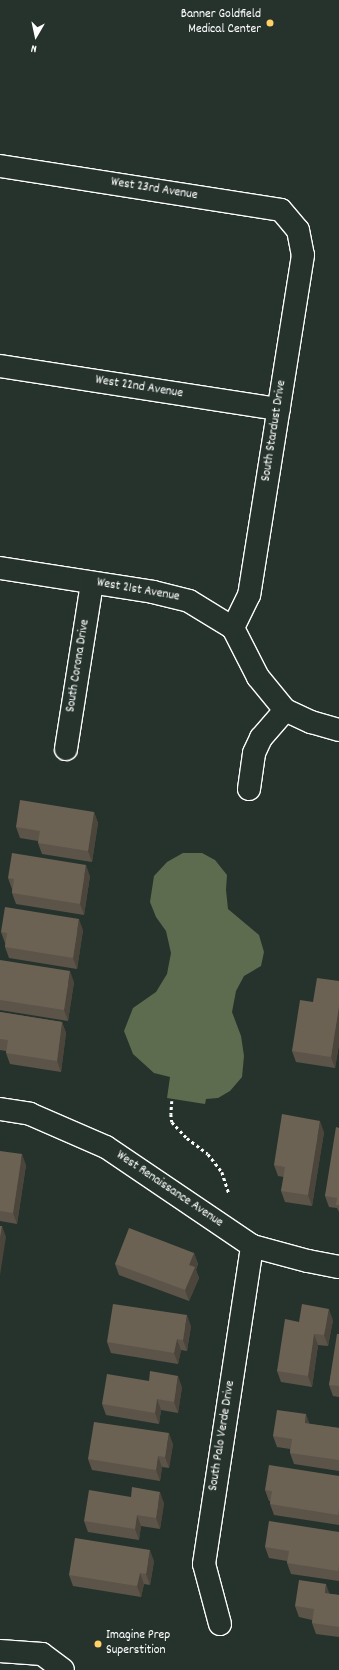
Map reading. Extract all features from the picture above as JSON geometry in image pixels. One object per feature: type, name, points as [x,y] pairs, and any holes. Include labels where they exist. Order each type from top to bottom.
[{"type":"street","name":"West 23rd Avenue","points":[[0,166],[281,210],[298,230]]},
{"type":"street","name":"South Stardust Drive","points":[[233,628],[249,595],[303,254],[298,230]]},
{"type":"street","name":"West 22nd Avenue","points":[[0,366],[279,409]]},
{"type":"street","name":"West 21st Avenue","points":[[0,568],[153,592],[189,600],[233,628]]},
{"type":"street","name":"South Corona Drive","points":[[66,749],[92,582]]},
{"type":"street","points":[[233,628],[258,677],[284,710],[311,722],[339,730]]},
{"type":"street","points":[[249,789],[254,753],[261,738],[284,710]]},
{"type":"street","name":"West Renaissance Avenue","points":[[0,1109],[30,1114],[106,1148],[252,1246],[308,1262],[339,1267]]},
{"type":"street","name":"South Palo Verde Drive","points":[[220,1624],[204,1564],[252,1246]]},
{"type":"street","points":[[0,1651],[42,1654],[63,1670]]},
{"type":"path","points":[[172,1101],[170,1114],[172,1122],[187,1138],[208,1154],[222,1172],[229,1194]]},
{"type":"green space","points":[[183,853],[202,853],[215,860],[227,875],[226,890],[228,909],[259,935],[264,952],[261,966],[244,976],[236,991],[232,1012],[241,1036],[244,1056],[242,1077],[230,1091],[218,1098],[206,1099],[205,1104],[167,1098],[170,1077],[154,1073],[133,1054],[124,1031],[133,1008],[156,992],[167,974],[171,953],[166,931],[156,917],[150,902],[154,876],[167,862]]},
{"type":"building","points":[[20,800],[94,812],[88,851],[38,843],[40,831],[16,827]]},
{"type":"building","points":[[12,853],[86,865],[80,904],[12,893],[14,879],[8,878]]},
{"type":"building","points":[[5,907],[79,919],[73,958],[5,947],[7,933],[1,932]]},
{"type":"building","points":[[0,960],[70,971],[64,1010],[0,1000]]},
{"type":"building","points":[[317,978],[339,981],[339,1006],[331,1057],[292,1051],[300,1000],[313,1002]]},
{"type":"building","points":[[0,1012],[62,1022],[57,1061],[6,1053],[8,1040],[0,1039]]},
{"type":"building","points":[[282,1114],[320,1121],[308,1195],[281,1191],[285,1167],[274,1165]]},
{"type":"building","points":[[336,1127],[339,1128],[339,1205],[336,1205],[337,1198],[325,1196]]},
{"type":"building","points":[[0,1151],[22,1154],[13,1213],[0,1211]]},
{"type":"building","points":[[0,1226],[2,1226],[0,1239]]},
{"type":"building","points":[[129,1228],[194,1253],[189,1265],[195,1267],[185,1290],[115,1264]]},
{"type":"building","points":[[113,1304],[187,1315],[183,1340],[177,1339],[174,1353],[107,1342]]},
{"type":"building","points":[[302,1304],[329,1309],[324,1335],[314,1334],[308,1376],[277,1371],[285,1319],[299,1322]]},
{"type":"building","points":[[337,1334],[339,1334],[339,1386],[329,1385]]},
{"type":"building","points":[[150,1371],[178,1376],[174,1402],[157,1399],[155,1413],[102,1404],[107,1374],[149,1381]]},
{"type":"building","points":[[277,1410],[306,1414],[305,1423],[339,1428],[339,1460],[290,1453],[292,1439],[273,1436]]},
{"type":"building","points":[[94,1422],[169,1433],[165,1457],[158,1456],[156,1470],[88,1459]]},
{"type":"building","points":[[269,1465],[339,1476],[338,1515],[270,1504],[272,1491],[265,1490]]},
{"type":"building","points":[[132,1487],[160,1492],[156,1518],[137,1515],[135,1529],[84,1521],[89,1490],[131,1497]]},
{"type":"building","points":[[269,1521],[339,1532],[338,1571],[287,1563],[289,1551],[265,1547]]},
{"type":"building","points":[[75,1538],[150,1550],[146,1574],[140,1573],[137,1586],[69,1575]]},
{"type":"building","points":[[299,1580],[326,1584],[325,1593],[339,1595],[339,1627],[312,1623],[314,1609],[295,1606]]},
{"type":"place","name":"Banner Goldfield Medical Center","points":[[270,23]]},
{"type":"place","name":"Imagine Prep Superstition","points":[[98,1644]]}]
